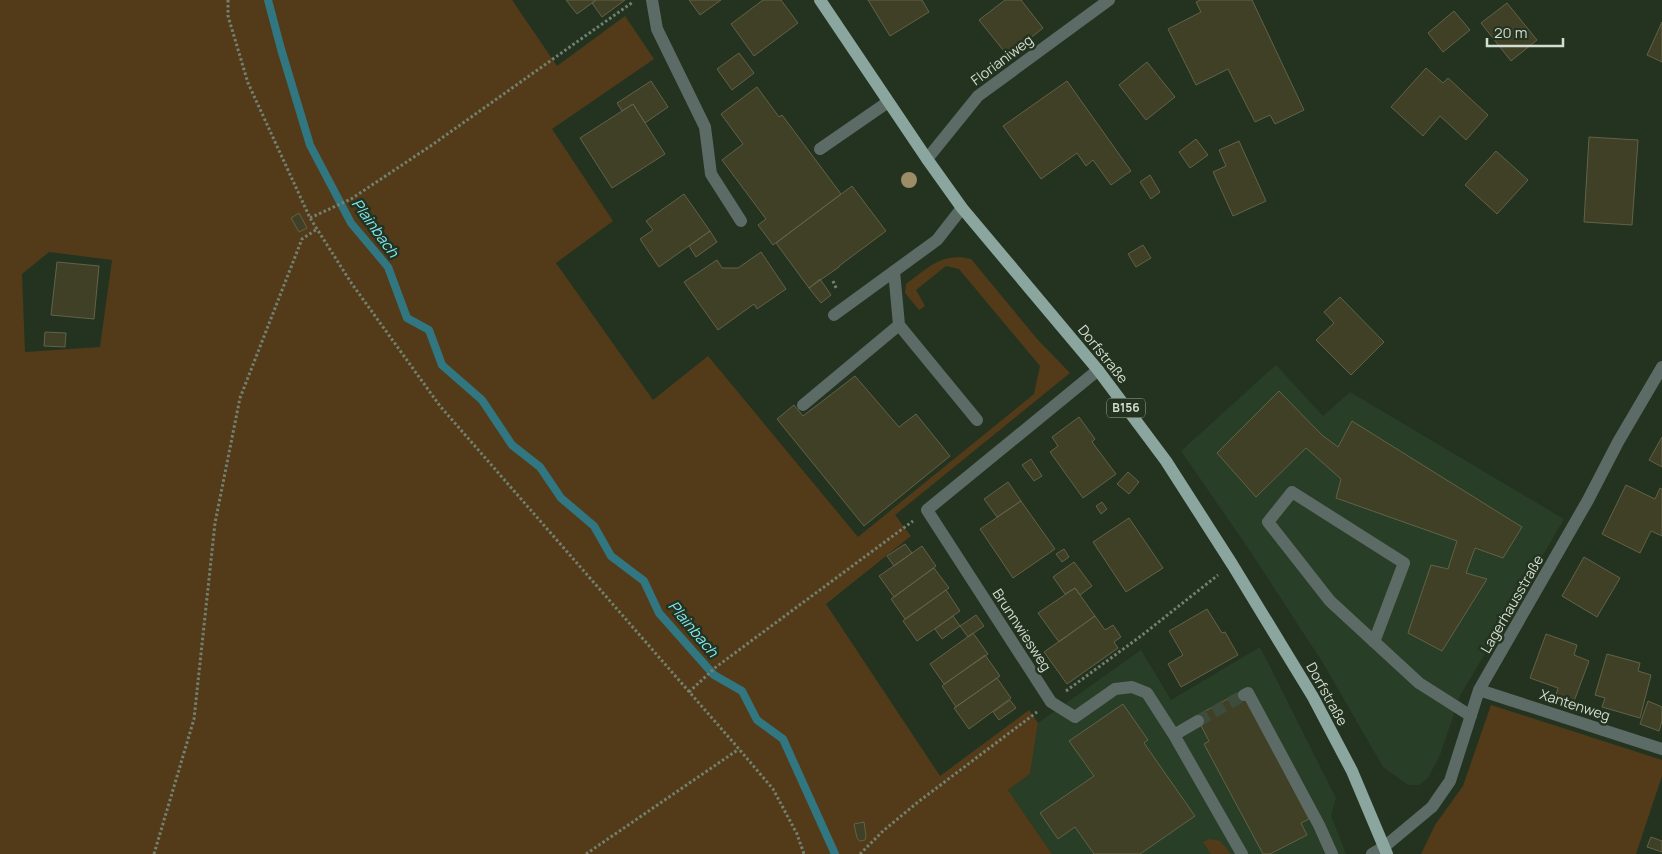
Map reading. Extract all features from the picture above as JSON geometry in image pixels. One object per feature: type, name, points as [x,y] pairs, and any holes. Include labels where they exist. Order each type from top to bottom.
[{"type":"main road","name":"Dorfstraße","points":[[820,0],[962,208],[1098,370],[1166,461],[1232,564],[1313,697],[1352,772],[1386,850]]},
{"type":"street","points":[[652,0],[657,29],[705,127],[711,174],[741,221]]},
{"type":"street","name":"Florianiweg","points":[[927,159],[978,96],[1109,0]]},
{"type":"street","points":[[820,149],[888,102]]},
{"type":"street","points":[[834,315],[936,240],[962,208]]},
{"type":"street","points":[[894,271],[900,325],[977,420]]},
{"type":"street","points":[[803,405],[900,325]]},
{"type":"street","name":"Lagerhausstraße","points":[[1386,850],[1432,806],[1450,781],[1479,690],[1662,367]]},
{"type":"street","points":[[927,510],[1098,370]]},
{"type":"street","points":[[1374,642],[1404,563],[1292,492],[1268,522],[1330,601],[1419,684],[1471,716]]},
{"type":"street","name":"Brunnwiesweg","points":[[927,510],[1051,702],[1075,717],[1115,689],[1132,687],[1147,693],[1174,735],[1242,854]]},
{"type":"street","name":"Xantenweg","points":[[1479,690],[1662,749]]},
{"type":"street","points":[[1244,695],[1248,693],[1319,825],[1332,854]]},
{"type":"street","points":[[1174,735],[1198,721]]},
{"type":"street","points":[[1372,854],[1386,850]]},
{"type":"path","points":[[228,0],[228,16],[248,83],[310,218],[352,284],[440,406],[772,789],[797,834],[804,854]]},
{"type":"path","points":[[310,218],[351,199],[636,0]]},
{"type":"path","points":[[154,854],[194,719],[215,523],[240,398],[302,239],[317,229]]},
{"type":"path","points":[[689,692],[716,667],[927,510]]},
{"type":"path","points":[[860,854],[882,831],[918,802],[1141,636],[1232,564]]},
{"type":"path","points":[[586,854],[739,749]]},
{"type":"shaded area","points":[[0,0],[512,0],[557,66],[625,16],[654,59],[552,129],[613,221],[556,263],[653,400],[708,356],[858,537],[1034,394],[1040,366],[959,269],[946,266],[916,290],[925,306],[919,310],[905,293],[906,284],[929,267],[943,260],[961,257],[971,259],[1038,340],[1070,373],[895,515],[911,536],[826,604],[940,776],[1029,710],[1038,723],[1030,774],[1008,790],[1052,854],[0,854]],"holes":[[[49,252],[112,260],[100,347],[25,352],[22,274]]]},
{"type":"shaded area","points":[[1276,365],[1323,416],[1350,392],[1564,519],[1460,696],[1440,755],[1428,778],[1419,785],[1408,785],[1383,767],[1323,663],[1248,548],[1181,451]]},
{"type":"shaded area","points":[[1260,647],[1336,798],[1331,816],[1346,854],[1052,854],[1008,790],[1030,774],[1038,723],[1141,650],[1171,700]]},
{"type":"shaded area","points":[[1491,705],[1662,760],[1662,776],[1636,854],[1421,854],[1435,825],[1463,786]]},
{"type":"shaded area","points":[[1210,839],[1220,841],[1231,854],[1211,854],[1203,842]]},
{"type":"building","points":[[566,0],[596,0],[577,14]]},
{"type":"building","points":[[596,0],[625,0],[602,17],[592,3]]},
{"type":"building","points":[[689,0],[721,0],[700,15]]},
{"type":"building","points":[[763,0],[781,0],[798,23],[754,56],[731,24]]},
{"type":"building","points":[[868,0],[922,0],[929,12],[890,36]]},
{"type":"building","points":[[1005,0],[1021,0],[1043,28],[1008,56],[979,20]]},
{"type":"building","points":[[1200,0],[1252,0],[1304,110],[1275,124],[1270,115],[1255,122],[1228,69],[1196,85],[1168,29],[1201,12],[1196,2]]},
{"type":"building","points":[[1507,3],[1537,40],[1511,61],[1481,23]]},
{"type":"building","points":[[1454,11],[1470,30],[1443,52],[1428,33]]},
{"type":"building","points":[[1662,22],[1662,62],[1647,55]]},
{"type":"building","points":[[739,53],[754,73],[732,90],[717,69]]},
{"type":"building","points":[[1147,62],[1175,97],[1146,120],[1119,85]]},
{"type":"building","points":[[1426,68],[1443,83],[1448,78],[1488,115],[1466,140],[1440,116],[1423,136],[1391,107]]},
{"type":"building","points":[[651,81],[668,107],[645,123],[633,104],[622,111],[617,103]]},
{"type":"building","points":[[1067,81],[1131,171],[1111,185],[1093,160],[1086,166],[1077,153],[1041,179],[1003,126]]},
{"type":"building","points":[[757,87],[779,117],[782,115],[841,194],[773,245],[758,225],[766,219],[722,160],[743,144],[721,114]]},
{"type":"building","points":[[633,104],[665,154],[612,188],[580,138]]},
{"type":"building","points":[[1589,137],[1638,140],[1632,225],[1584,222]]},
{"type":"building","points":[[1196,139],[1208,155],[1190,168],[1179,152]]},
{"type":"building","points":[[1239,141],[1266,201],[1233,216],[1213,172],[1226,166],[1219,150]]},
{"type":"building","points":[[1496,151],[1528,180],[1497,214],[1465,185]]},
{"type":"building","points":[[1150,175],[1160,192],[1151,199],[1140,182]]},
{"type":"building","points":[[852,186],[886,231],[809,288],[776,243]]},
{"type":"building","points":[[684,194],[710,231],[659,267],[640,239],[653,230],[646,221]]},
{"type":"building","points":[[299,213],[307,228],[299,232],[291,218]]},
{"type":"building","points":[[710,231],[717,242],[696,257],[689,246]]},
{"type":"building","points":[[1143,245],[1151,258],[1136,267],[1128,254]]},
{"type":"building","points":[[761,252],[786,289],[757,309],[754,304],[718,330],[684,282],[717,260],[722,268],[738,268]]},
{"type":"building","points":[[57,262],[99,266],[94,319],[51,315]]},
{"type":"building","points":[[820,279],[831,295],[821,303],[809,288]]},
{"type":"building","points":[[1340,297],[1384,342],[1351,375],[1316,340],[1334,323],[1324,312]]},
{"type":"building","points":[[45,332],[66,333],[65,347],[44,346]]},
{"type":"building","points":[[855,376],[899,427],[916,414],[950,456],[864,526],[777,419],[794,405],[803,416]]},
{"type":"building","points":[[1279,391],[1322,435],[1338,447],[1352,421],[1522,527],[1503,558],[1475,548],[1466,573],[1487,579],[1442,651],[1408,633],[1431,565],[1448,569],[1457,541],[1336,498],[1341,479],[1306,448],[1256,497],[1217,453]]},
{"type":"building","points":[[1079,417],[1095,439],[1092,442],[1116,474],[1083,498],[1050,452],[1058,446],[1052,437]]},
{"type":"building","points":[[1662,437],[1662,467],[1649,460]]},
{"type":"building","points":[[1031,459],[1042,476],[1034,481],[1022,465]]},
{"type":"building","points":[[1128,472],[1139,482],[1129,494],[1117,484]]},
{"type":"building","points":[[1008,482],[1021,501],[997,517],[984,499]]},
{"type":"building","points":[[1626,485],[1655,499],[1660,488],[1662,489],[1662,536],[1651,531],[1640,553],[1602,534]]},
{"type":"building","points":[[1021,501],[1055,549],[1013,578],[980,529]]},
{"type":"building","points":[[1102,502],[1107,509],[1101,514],[1096,506]]},
{"type":"building","points":[[1129,518],[1163,568],[1126,592],[1093,542]]},
{"type":"building","points":[[905,544],[912,553],[894,566],[887,556]]},
{"type":"building","points":[[922,546],[936,566],[894,597],[879,576]]},
{"type":"building","points":[[1064,549],[1069,557],[1062,562],[1056,554]]},
{"type":"building","points":[[1584,557],[1620,578],[1597,617],[1562,596]]},
{"type":"building","points":[[1074,562],[1092,586],[1080,595],[1075,588],[1065,594],[1053,577]]},
{"type":"building","points":[[934,568],[949,588],[905,619],[891,599]]},
{"type":"building","points":[[1075,588],[1095,616],[1059,642],[1038,613]]},
{"type":"building","points":[[946,590],[960,611],[917,641],[903,621]]},
{"type":"building","points":[[1207,609],[1222,633],[1225,632],[1238,655],[1181,687],[1168,664],[1183,655],[1169,631]]},
{"type":"building","points":[[976,615],[984,626],[968,637],[960,626]]},
{"type":"building","points":[[953,616],[960,626],[942,639],[935,629]]},
{"type":"building","points":[[1095,616],[1105,630],[1113,625],[1121,637],[1114,642],[1118,648],[1067,684],[1044,652]]},
{"type":"building","points":[[973,633],[988,654],[944,684],[930,664]]},
{"type":"building","points":[[1546,634],[1577,645],[1574,655],[1589,661],[1573,704],[1555,698],[1558,688],[1530,678]]},
{"type":"building","points":[[1607,654],[1640,663],[1638,671],[1651,675],[1640,718],[1602,707],[1605,698],[1595,695]]},
{"type":"building","points":[[985,655],[1000,676],[956,707],[942,686]]},
{"type":"building","points":[[997,678],[1011,698],[969,729],[954,708]]},
{"type":"building","points":[[1242,691],[1309,819],[1301,823],[1307,835],[1270,854],[1263,854],[1204,744],[1209,741],[1196,716]]},
{"type":"building","points":[[1010,700],[1016,708],[999,720],[993,712]]},
{"type":"building","points":[[1648,701],[1662,707],[1662,721],[1659,731],[1640,724]]},
{"type":"building","points":[[1123,704],[1148,740],[1144,743],[1195,816],[1140,854],[1094,854],[1075,827],[1058,839],[1040,813],[1094,776],[1069,741]]},
{"type":"building","points":[[864,822],[866,836],[865,840],[860,841],[857,838],[854,824]]},
{"type":"building","points":[[1651,837],[1662,841],[1662,852],[1647,847]]},
{"type":"waterway","name":"Plainbach","points":[[268,0],[310,145],[351,223],[388,267],[407,318],[429,330],[442,365],[482,400],[512,445],[540,467],[561,498],[594,526],[611,556],[644,581],[659,613],[714,675],[742,691],[757,720],[783,739],[835,854]]},
{"type":"tunnel","points":[[1198,721],[1244,695]]}]
